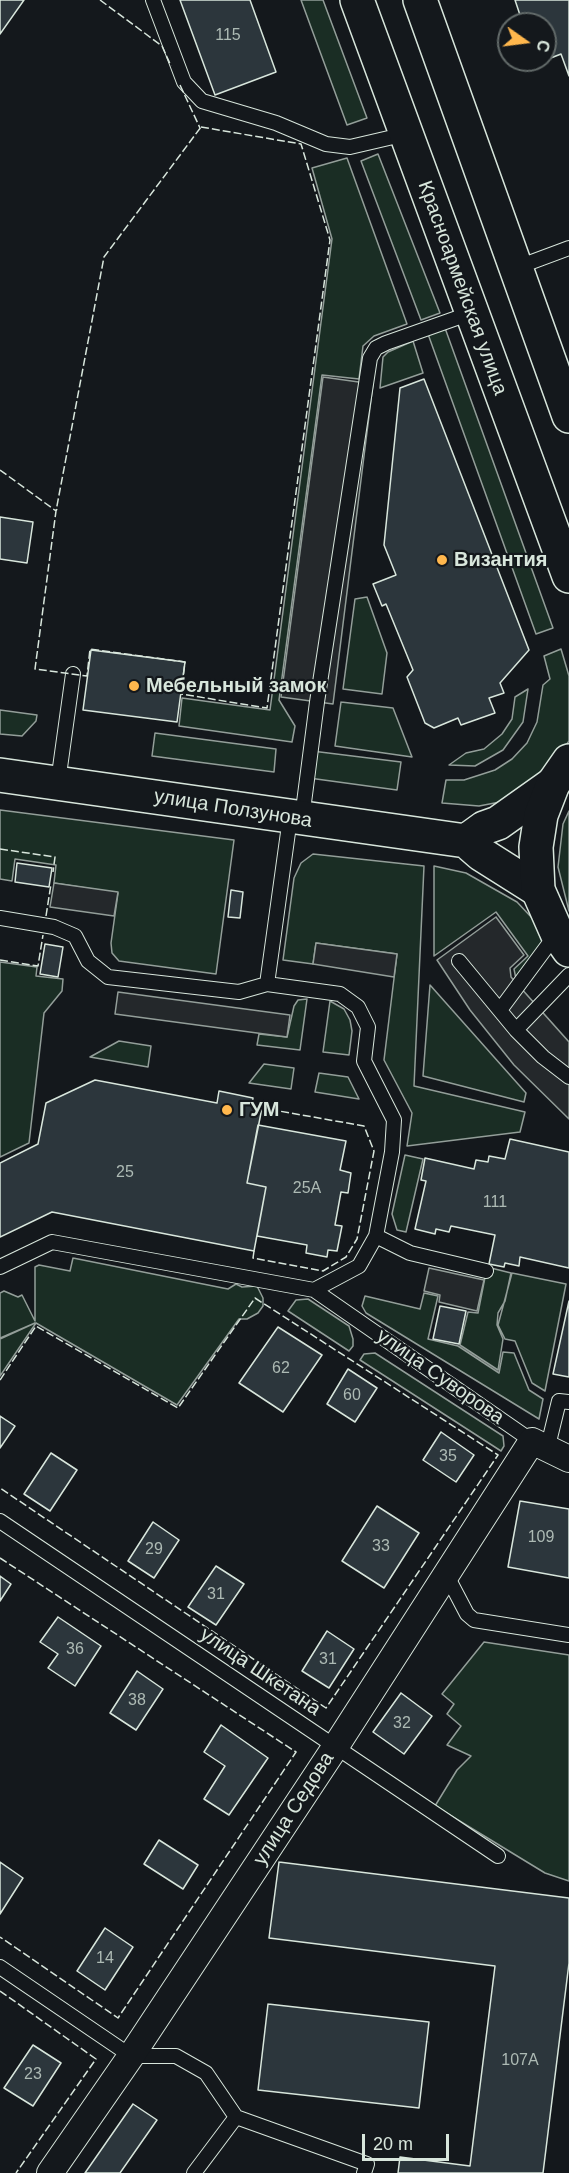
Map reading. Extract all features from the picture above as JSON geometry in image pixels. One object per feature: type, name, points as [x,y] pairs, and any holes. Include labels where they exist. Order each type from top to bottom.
[{"type":"main road","name":"Красноармейская улица","points":[[357,0],[569,576]]},
{"type":"main road","points":[[420,0],[518,267],[569,416]]},
{"type":"main road","points":[[538,890],[481,854],[466,841],[484,828],[498,823],[561,773]]},
{"type":"main road","points":[[561,773],[541,815],[536,847],[538,890],[563,942]]},
{"type":"main road","name":"улица Ползунова","points":[[0,775],[296,819],[466,841]]},
{"type":"street","name":"улица Седова","points":[[50,2173],[131,2056],[336,1746],[446,1574],[549,1450]]},
{"type":"lane","points":[[153,0],[184,82],[202,101],[276,123],[326,144],[350,147],[406,134]]},
{"type":"lane","points":[[518,267],[569,248]]},
{"type":"lane","points":[[267,984],[317,702],[370,358],[376,348],[386,343],[471,313]]},
{"type":"lane","points":[[58,782],[74,674]]},
{"type":"lane","points":[[0,918],[54,927],[75,936],[88,961],[108,977],[239,992],[267,984],[340,994],[358,1007],[368,1027],[364,1061],[394,1120],[392,1152],[376,1236],[359,1266],[314,1290],[52,1242],[0,1267]]},
{"type":"lane","points":[[500,1010],[563,942]]},
{"type":"lane","points":[[459,961],[516,1030],[543,1057],[569,1077]]},
{"type":"lane","points":[[516,1030],[569,975]]},
{"type":"lane","points":[[376,1236],[410,1253],[486,1271]]},
{"type":"lane","name":"улица Суворова","points":[[314,1290],[549,1450]]},
{"type":"lane","points":[[549,1450],[559,1401],[569,1402]]},
{"type":"lane","name":"улица Шкетана","points":[[0,1521],[498,1856]]},
{"type":"lane","points":[[446,1574],[467,1614],[474,1620],[569,1635]]},
{"type":"lane","points":[[0,1966],[131,2056],[176,2056],[206,2073],[236,2117],[367,2164],[364,2173]]},
{"type":"lane","points":[[194,2173],[236,2117]]},
{"type":"green space","points":[[301,0],[323,0],[367,118],[347,125]]},
{"type":"green space","points":[[378,154],[440,313],[421,320],[361,161]]},
{"type":"green space","points":[[347,158],[407,324],[374,336],[363,346],[359,379],[322,375],[279,700],[295,726],[292,742],[179,726],[182,698],[270,710],[332,239],[312,168]]},
{"type":"green space","points":[[445,328],[553,628],[536,634],[428,334]]},
{"type":"green space","points":[[413,341],[423,373],[380,388],[383,357],[388,352]]},
{"type":"green space","points":[[367,597],[387,653],[382,694],[343,689],[355,599]]},
{"type":"green space","points":[[561,649],[569,676],[569,741],[553,765],[500,802],[479,806],[442,803],[446,780],[464,780],[495,770],[512,759],[527,743],[537,722],[543,685],[550,679],[544,656]]},
{"type":"green space","points":[[528,689],[523,722],[503,750],[475,766],[449,765],[466,753],[484,749],[502,734],[512,719],[515,697]]},
{"type":"green space","points":[[341,702],[393,708],[412,757],[335,746]]},
{"type":"green space","points":[[0,710],[37,715],[36,721],[22,736],[0,734]]},
{"type":"green space","points":[[155,733],[276,749],[274,772],[152,756]]},
{"type":"green space","points":[[312,751],[401,762],[397,790],[309,778]]},
{"type":"green space","points":[[0,810],[234,840],[216,974],[119,961],[112,953],[111,943],[118,893],[54,883],[56,865],[15,859],[12,881],[0,879]]},
{"type":"green space","points":[[569,811],[569,911],[558,867],[563,824]]},
{"type":"green space","points":[[313,854],[424,866],[414,1086],[525,1112],[520,1132],[407,1146],[412,1113],[384,1060],[397,954],[316,943],[313,964],[283,960],[294,878],[301,863]]},
{"type":"green space","points":[[434,866],[466,873],[517,902],[533,919],[543,936],[543,956],[516,979],[514,969],[528,956],[496,912],[434,956]]},
{"type":"green space","points":[[0,962],[37,967],[36,976],[63,979],[62,991],[44,1013],[29,1143],[0,1157]]},
{"type":"green space","points":[[430,985],[526,1093],[524,1102],[423,1076]]},
{"type":"green space","points":[[307,999],[300,1050],[257,1045],[259,1034],[287,1037],[294,1006],[298,1000]]},
{"type":"green space","points":[[330,1001],[344,1009],[350,1020],[352,1031],[349,1055],[323,1052]]},
{"type":"green space","points":[[119,1041],[151,1046],[148,1067],[90,1057]]},
{"type":"green space","points":[[264,1064],[294,1068],[291,1089],[249,1083]]},
{"type":"green space","points":[[319,1073],[348,1077],[359,1099],[315,1092]]},
{"type":"green space","points":[[405,1155],[423,1159],[406,1232],[397,1230],[392,1214]]},
{"type":"green space","points":[[73,1258],[228,1289],[236,1284],[242,1287],[257,1286],[263,1298],[263,1306],[258,1313],[247,1319],[239,1319],[177,1405],[36,1323],[0,1376],[0,1339],[35,1323],[0,1338],[0,1293],[4,1291],[18,1297],[22,1295],[35,1321],[35,1267],[39,1265],[70,1271]]},
{"type":"green space","points":[[487,1267],[511,1273],[505,1301],[498,1313],[497,1325],[503,1339],[498,1370],[460,1345],[468,1312],[478,1313]]},
{"type":"green space","points":[[512,1273],[566,1284],[545,1391],[532,1383],[515,1341],[505,1339],[498,1325]]},
{"type":"green space","points":[[424,1293],[438,1296],[428,1339],[458,1346],[499,1373],[503,1352],[514,1353],[529,1390],[543,1399],[539,1419],[366,1313],[362,1306],[365,1296],[420,1309]]},
{"type":"green space","points":[[308,1299],[349,1326],[353,1346],[349,1351],[288,1311],[296,1300]]},
{"type":"green space","points":[[375,1353],[503,1436],[504,1446],[501,1451],[360,1360],[364,1354]]},
{"type":"green space","points":[[484,1642],[569,1655],[569,1881],[545,1873],[435,1806],[457,1770],[471,1756],[447,1745],[461,1726],[447,1714],[454,1704],[442,1694]]},
{"type":"shaded area","points":[[323,377],[373,384],[333,704],[281,697]]},
{"type":"shaded area","points":[[54,883],[118,892],[114,916],[50,907]]},
{"type":"shaded area","points":[[496,917],[524,955],[510,968],[511,977],[569,1042],[569,1119],[514,1065],[470,1010],[437,960]]},
{"type":"shaded area","points":[[316,943],[397,954],[394,977],[313,964]]},
{"type":"shaded area","points":[[118,992],[290,1015],[287,1037],[115,1014]]},
{"type":"shaded area","points":[[429,1268],[484,1280],[477,1311],[439,1302],[440,1295],[424,1291]]},
{"type":"building","points":[[0,0],[24,0],[0,34]]},
{"type":"building","points":[[180,0],[250,0],[276,72],[215,95]]},
{"type":"building","points":[[515,0],[569,0],[569,76],[561,54],[557,56],[557,12],[519,12]]},
{"type":"building","name":"Византия","points":[[424,379],[529,650],[500,683],[504,693],[489,698],[495,713],[461,725],[458,718],[434,728],[425,723],[407,677],[413,670],[386,604],[382,606],[373,584],[396,575],[384,545],[400,388]]},
{"type":"building","points":[[0,517],[33,522],[27,563],[0,559]]},
{"type":"building","name":"Мебельный замок","points":[[91,650],[185,662],[177,722],[83,710]]},
{"type":"building","points":[[17,863],[52,868],[49,887],[15,882]]},
{"type":"building","points":[[231,890],[243,892],[240,918],[228,917]]},
{"type":"building","points":[[45,944],[63,947],[58,977],[40,974]]},
{"type":"building","points":[[95,1080],[217,1103],[219,1091],[253,1098],[252,1106],[262,1108],[247,1183],[266,1187],[254,1251],[52,1212],[0,1237],[0,1163],[38,1144],[46,1103]]},
{"type":"building","points":[[258,1125],[346,1141],[340,1170],[351,1173],[348,1193],[341,1192],[335,1225],[342,1226],[337,1251],[328,1250],[327,1257],[306,1253],[307,1245],[257,1236],[266,1187],[247,1183]]},
{"type":"building","points":[[510,1139],[569,1152],[569,1268],[520,1257],[519,1266],[505,1263],[504,1267],[489,1264],[495,1235],[451,1226],[449,1232],[436,1229],[435,1234],[415,1229],[426,1181],[421,1180],[425,1158],[474,1169],[476,1160],[488,1162],[489,1156],[505,1159]]},
{"type":"building","points":[[569,1301],[569,1377],[553,1374]]},
{"type":"building","points":[[440,1306],[466,1311],[459,1344],[433,1339]]},
{"type":"building","points":[[278,1327],[322,1355],[283,1412],[239,1383]]},
{"type":"building","points":[[348,1369],[377,1388],[355,1422],[327,1404]]},
{"type":"building","points":[[0,1416],[15,1426],[0,1448]]},
{"type":"building","points":[[441,1432],[474,1455],[456,1482],[423,1460]]},
{"type":"building","points":[[51,1453],[77,1470],[50,1511],[24,1494]]},
{"type":"building","points":[[520,1501],[569,1509],[569,1578],[508,1567]]},
{"type":"building","points":[[377,1506],[419,1533],[384,1588],[342,1561]]},
{"type":"building","points":[[153,1522],[179,1540],[154,1578],[128,1561]]},
{"type":"building","points":[[216,1566],[244,1584],[216,1625],[188,1607]]},
{"type":"building","points":[[0,1576],[11,1584],[0,1601]]},
{"type":"building","points":[[58,1617],[101,1646],[75,1686],[48,1668],[58,1654],[40,1642]]},
{"type":"building","points":[[327,1631],[354,1649],[329,1688],[302,1671]]},
{"type":"building","points":[[137,1671],[163,1689],[136,1730],[110,1713]]},
{"type":"building","points":[[401,1693],[432,1716],[404,1754],[373,1732]]},
{"type":"building","points":[[221,1725],[268,1758],[229,1815],[204,1799],[225,1766],[204,1752]]},
{"type":"building","points":[[159,1840],[198,1865],[183,1889],[144,1864]]},
{"type":"building","points":[[0,1862],[23,1878],[0,1914]]},
{"type":"building","points":[[279,1862],[569,1898],[569,1963],[543,2173],[398,2173],[400,2157],[470,2166],[495,1966],[269,1938]]},
{"type":"building","points":[[105,1928],[133,1947],[105,1990],[77,1971]]},
{"type":"building","points":[[268,2004],[429,2022],[419,2108],[258,2090]]},
{"type":"building","points":[[33,2045],[61,2063],[33,2106],[4,2088]]},
{"type":"building","points":[[133,2104],[157,2120],[120,2173],[85,2173]]},
{"type":"fence","points":[[100,0],[162,46],[171,66]]},
{"type":"fence","points":[[180,85],[200,128]]},
{"type":"fence","points":[[201,127],[301,144],[330,240],[267,708],[181,694],[185,662],[90,649],[87,676],[35,669],[56,511],[104,257],[201,127]]},
{"type":"fence","points":[[0,470],[56,511],[57,509]]},
{"type":"fence","points":[[0,849],[55,857],[53,872]]},
{"type":"fence","points":[[46,916],[51,884]]},
{"type":"fence","points":[[0,960],[38,966],[43,935]]},
{"type":"fence","points":[[254,1251],[253,1258],[323,1271],[346,1257],[357,1239],[374,1151],[364,1126],[262,1108]]},
{"type":"fence","points":[[0,1380],[36,1326],[178,1408],[255,1298],[498,1455],[326,1708],[0,1488]]},
{"type":"fence","points":[[0,1558],[296,1752],[118,2018],[0,1937]]},
{"type":"fence","points":[[0,1991],[96,2059],[16,2173]]},
{"type":"place","name":"Византия","points":[[442,560]]},
{"type":"place","name":"Мебельный замок","points":[[134,686]]},
{"type":"place","name":"ГУМ","points":[[227,1110]]}]
